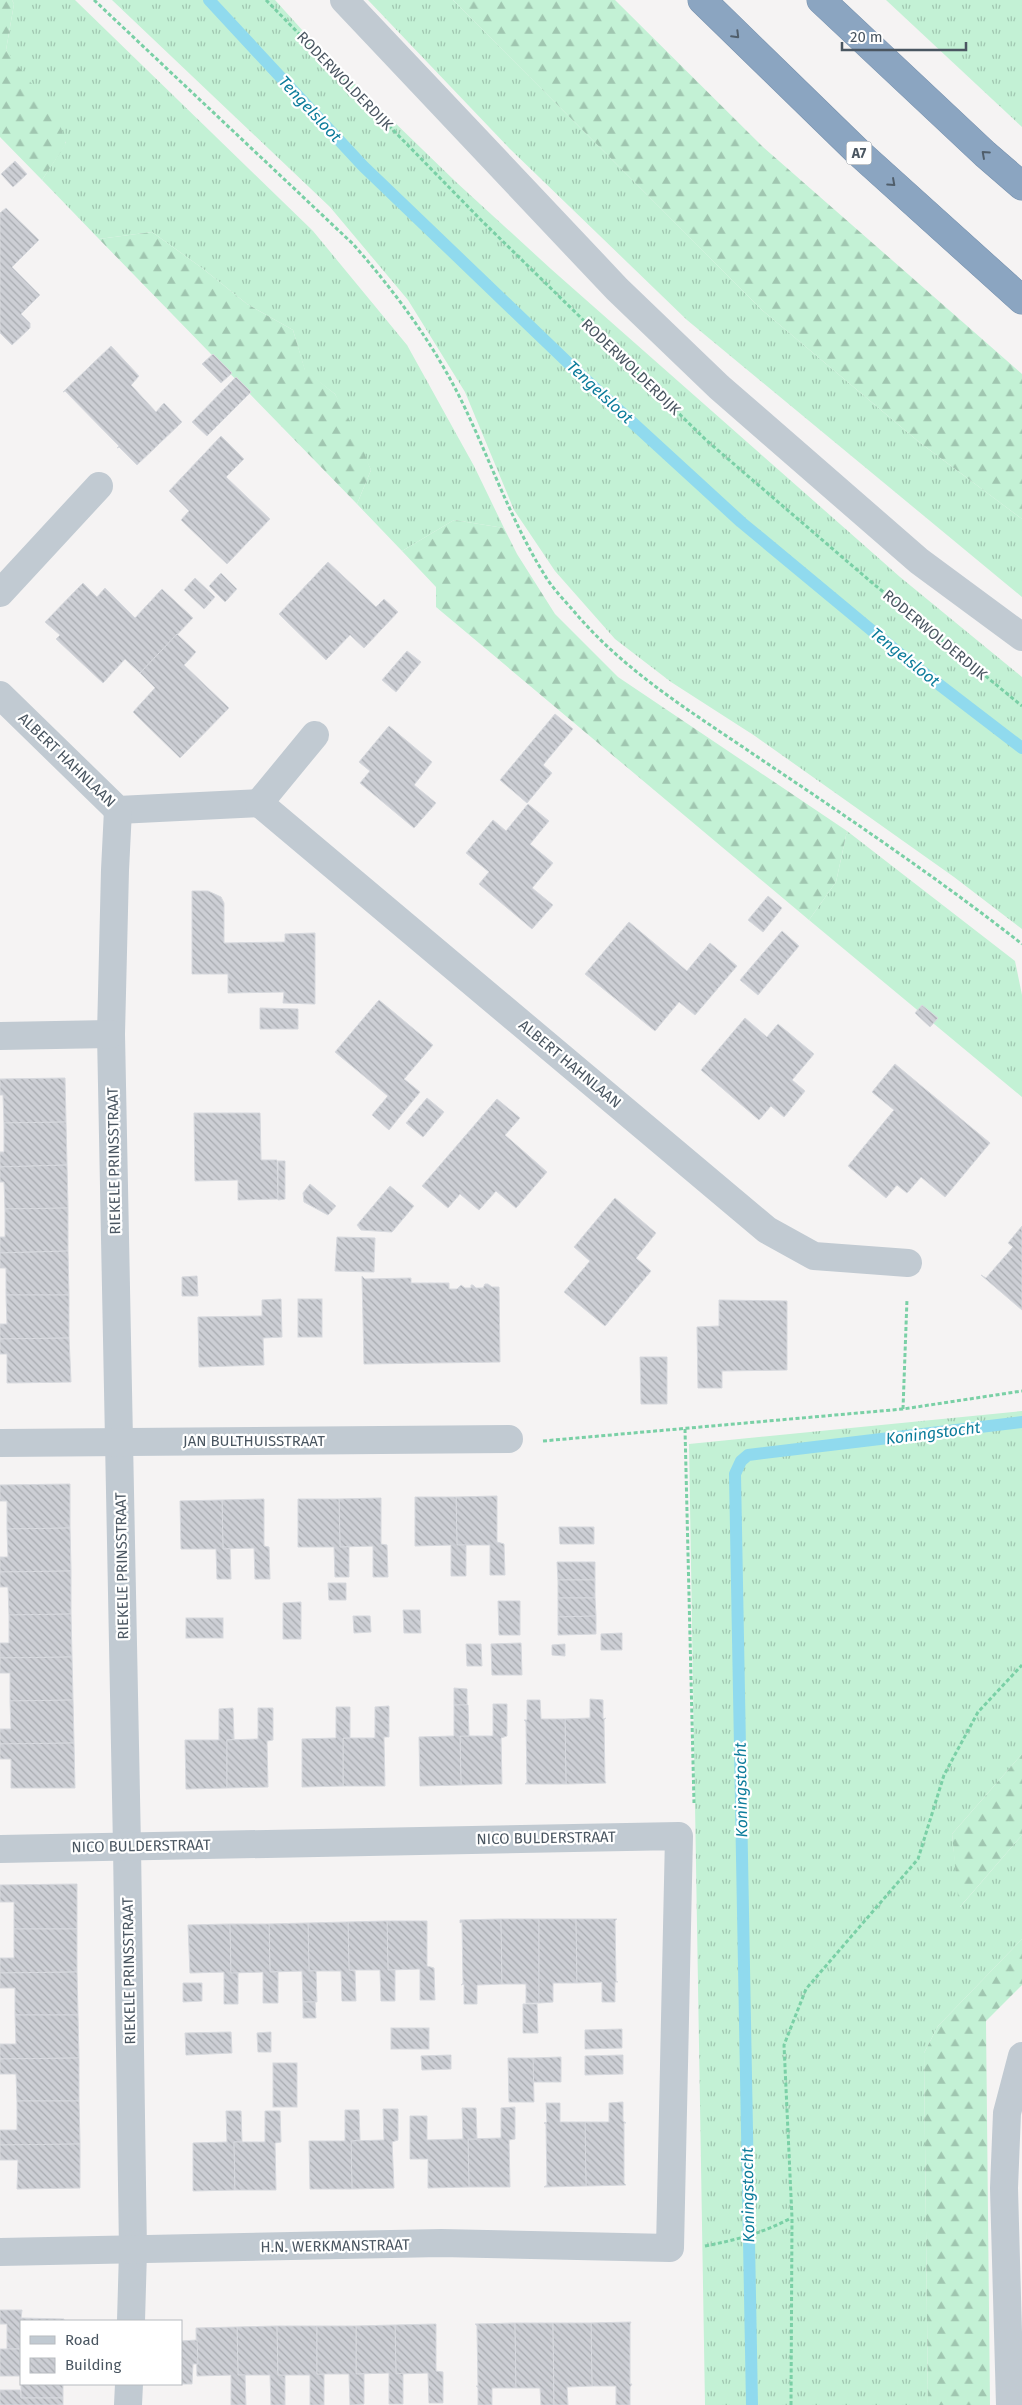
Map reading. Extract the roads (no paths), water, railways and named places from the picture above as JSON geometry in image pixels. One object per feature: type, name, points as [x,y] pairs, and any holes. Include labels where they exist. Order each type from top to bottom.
[{"type":"highway","name":"A7","points":[[702,0],[858,152],[1022,300]]},
{"type":"highway","points":[[821,0],[978,148],[1022,186]]},
{"type":"street","points":[[344,0],[617,289],[720,387],[919,561],[1022,637]]},
{"type":"street","points":[[0,593],[100,486]]},
{"type":"street","name":"ALBERT HAHNLAAN","points":[[0,695],[118,810],[259,803],[768,1230],[814,1256],[908,1263]]},
{"type":"street","points":[[259,803],[315,735]]},
{"type":"street","name":"RIEKELE PRINSSTRAAT","points":[[118,810],[111,1034],[127,1847],[133,2251],[131,2320]]},
{"type":"street","points":[[0,1036],[111,1034]]},
{"type":"street","name":"JAN BULTHUISSTRAAT","points":[[0,1443],[509,1439]]},
{"type":"street","name":"NICO BULDERSTRAAT","points":[[0,1849],[679,1836],[670,2248]]},
{"type":"street","points":[[1010,2405],[1004,2178],[1007,2114],[1022,2056]]},
{"type":"street","name":"H.N. WERKMANSTRAAT","points":[[0,2252],[441,2244],[670,2248]]},
{"type":"street","points":[[128,2405],[129,2385]]},
{"type":"waterway","name":"Tengelsloot","points":[[209,0],[363,166],[586,380],[741,522],[911,663],[1022,748]]},
{"type":"waterway","name":"Koningstocht","points":[[752,2405],[735,1474],[741,1461],[748,1455],[1022,1422]]}]
